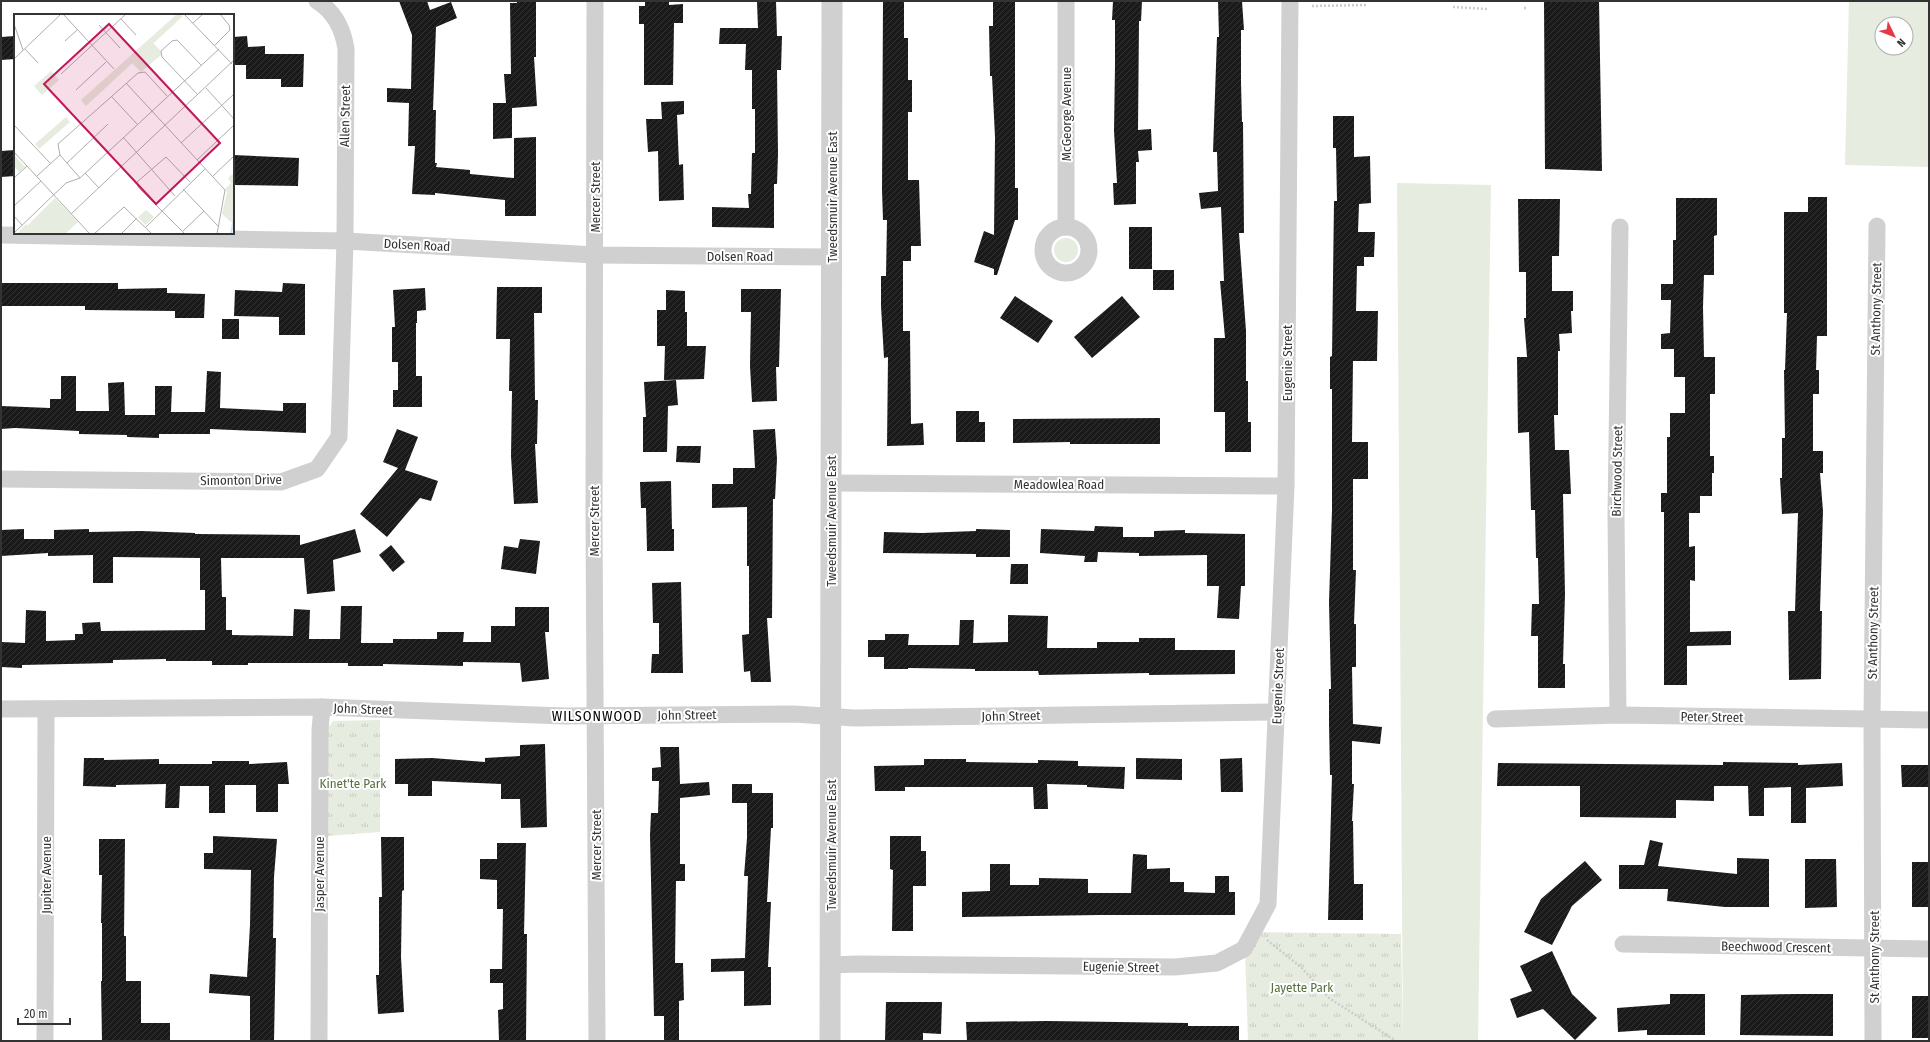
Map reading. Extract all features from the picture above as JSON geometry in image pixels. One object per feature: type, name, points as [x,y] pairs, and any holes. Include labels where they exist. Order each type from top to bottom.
[{"type":"street","name":"Allen Street","points":[[317,1],[336,18],[344,33],[346,49],[345,242]]},
{"type":"street","name":"Mercer Street","points":[[595,1],[595,715],[597,1041]]},
{"type":"street","name":"Tweedsmuir Avenue East","points":[[830,1041],[832,1]]},
{"type":"street","name":"McGeorge Avenue","points":[[1066,1],[1066,227]]},
{"type":"street","name":"Eugenie Street","points":[[831,965],[1175,967],[1217,963],[1244,949],[1268,904],[1286,486],[1290,1]]},
{"type":"street","name":"St Anthony Street","points":[[1873,1041],[1874,948],[1872,720],[1877,226]]},
{"type":"street","name":"Birchwood Street","points":[[1618,715],[1616,516],[1620,227]]},
{"type":"street","name":"Dolsen Road","points":[[1,235],[345,242],[595,256],[832,257]]},
{"type":"street","name":"Simonton Drive","points":[[1,479],[281,482],[317,469],[339,437],[345,242]]},
{"type":"street","name":"Meadowlea Road","points":[[831,483],[1286,486]]},
{"type":"street","name":"John Street","points":[[1,709],[46,710],[322,707],[565,716],[794,714],[854,718],[1277,712]]},
{"type":"street","name":"Jasper Avenue","points":[[319,1041],[320,730],[322,707]]},
{"type":"street","name":"Jupiter Avenue","points":[[45,1041],[46,710]]},
{"type":"street","name":"Peter Street","points":[[1494,719],[1618,715],[1929,720]]},
{"type":"street","name":"Beechwood Crescent","points":[[1623,944],[1929,949]]},
{"type":"path","points":[[1312,6],[1367,5]]},
{"type":"path","points":[[1452,7],[1487,8]]},
{"type":"path","points":[[1254,930],[1302,968],[1329,998],[1396,1041]]},
{"type":"green space","points":[[1849,1],[1929,1],[1929,167],[1845,165]]},
{"type":"green space","points":[[1397,183],[1491,185],[1478,1041],[1403,1041]]},
{"type":"green space","points":[[1066,238],[1075,241],[1078,250],[1075,259],[1066,262],[1057,259],[1054,250],[1057,241]]},
{"type":"green space","name":"Kinet'te Park","points":[[380,720],[380,832],[327,836],[325,733],[333,721]]},
{"type":"green space","name":"Jayette Park","points":[[1257,932],[1401,934],[1403,1041],[1248,1041],[1245,950]]},
{"type":"building","points":[[399,1],[427,1],[430,10],[451,2],[457,18],[436,27],[433,110],[436,110],[436,167],[470,170],[470,174],[514,178],[514,138],[536,137],[536,216],[505,216],[505,200],[435,193],[435,195],[412,194],[415,146],[408,146],[409,103],[387,102],[387,88],[411,89],[412,35]]},
{"type":"building","points":[[517,1],[536,1],[536,57],[534,57],[537,106],[512,108],[512,138],[493,139],[493,103],[506,103],[504,74],[511,74],[510,3],[517,3]]},
{"type":"building","points":[[645,1],[669,1],[669,5],[683,4],[683,23],[674,23],[673,85],[644,85],[644,24],[639,24],[639,6],[645,6]]},
{"type":"building","points":[[776,1],[777,36],[782,36],[781,70],[777,70],[778,154],[777,184],[774,184],[774,228],[712,227],[712,207],[749,208],[748,194],[751,194],[752,153],[755,153],[755,109],[752,109],[752,70],[745,70],[746,44],[719,44],[720,28],[758,28],[757,2]]},
{"type":"building","points":[[883,1],[904,1],[904,38],[908,38],[908,80],[912,80],[912,112],[908,112],[908,180],[919,180],[921,246],[911,246],[911,261],[903,261],[903,331],[910,331],[911,424],[923,423],[924,445],[887,446],[888,357],[884,358],[881,306],[881,276],[886,276],[887,220],[883,220],[882,190]]},
{"type":"building","points":[[993,1],[1015,1],[1015,188],[1018,188],[1018,220],[1015,220],[997,275],[994,275],[994,269],[974,262],[984,231],[994,235],[995,137],[992,76],[990,76],[989,26],[993,26]]},
{"type":"building","points":[[1113,1],[1142,1],[1141,21],[1139,21],[1138,130],[1151,129],[1152,150],[1138,151],[1139,162],[1136,162],[1136,204],[1114,205],[1113,183],[1117,183],[1114,131],[1115,20],[1112,20]]},
{"type":"building","points":[[1218,1],[1242,1],[1244,30],[1241,30],[1241,82],[1243,122],[1244,233],[1239,233],[1246,331],[1248,422],[1251,422],[1251,452],[1225,452],[1225,412],[1214,412],[1214,338],[1225,338],[1220,281],[1224,281],[1221,207],[1201,209],[1199,193],[1218,191],[1217,152],[1213,152],[1217,37],[1219,37]]},
{"type":"building","points":[[1544,1],[1599,1],[1602,171],[1545,169]]},
{"type":"building","points":[[14,36],[14,59],[1,60],[1,37]]},
{"type":"building","points":[[247,36],[248,47],[265,46],[265,54],[304,54],[303,87],[281,87],[281,79],[246,79],[246,65],[234,65],[234,37]]},
{"type":"building","points":[[684,101],[684,114],[677,115],[679,165],[683,164],[684,200],[659,201],[658,151],[648,152],[646,119],[662,119],[661,102]]},
{"type":"building","points":[[1333,116],[1354,116],[1354,157],[1370,156],[1371,203],[1359,204],[1358,232],[1375,232],[1374,257],[1364,257],[1364,266],[1357,266],[1356,311],[1378,311],[1377,361],[1353,361],[1352,442],[1368,442],[1368,479],[1353,479],[1353,570],[1356,570],[1354,624],[1356,624],[1356,667],[1352,667],[1353,724],[1382,727],[1380,744],[1352,741],[1352,784],[1354,784],[1352,821],[1354,884],[1363,884],[1363,920],[1328,920],[1332,775],[1330,775],[1329,723],[1329,689],[1331,689],[1329,602],[1332,510],[1332,389],[1330,389],[1330,357],[1332,356],[1334,201],[1337,201],[1336,148],[1333,148]]},
{"type":"building","points":[[14,150],[14,176],[1,177],[1,151]]},
{"type":"building","points":[[234,155],[299,158],[298,186],[234,185]]},
{"type":"building","points":[[1808,197],[1827,197],[1827,336],[1817,336],[1816,370],[1819,370],[1819,394],[1813,394],[1813,451],[1823,451],[1823,473],[1820,473],[1823,511],[1820,611],[1822,611],[1821,679],[1789,680],[1788,611],[1795,611],[1798,513],[1782,514],[1780,478],[1782,478],[1782,438],[1785,438],[1784,370],[1787,313],[1784,313],[1784,212],[1808,212]]},
{"type":"building","points":[[1676,198],[1717,198],[1717,235],[1714,236],[1714,275],[1704,275],[1703,307],[1704,357],[1715,357],[1715,394],[1710,394],[1710,456],[1714,456],[1714,473],[1712,473],[1712,496],[1700,496],[1700,513],[1689,513],[1689,547],[1695,546],[1695,581],[1690,580],[1690,632],[1731,631],[1731,645],[1687,646],[1687,685],[1664,685],[1664,512],[1661,512],[1661,493],[1667,493],[1667,437],[1670,437],[1670,413],[1685,413],[1685,377],[1674,377],[1674,349],[1661,349],[1661,334],[1670,333],[1671,300],[1661,300],[1661,284],[1673,284],[1673,240],[1676,240]]},
{"type":"building","points":[[1518,199],[1560,199],[1559,256],[1552,256],[1552,291],[1573,291],[1573,311],[1571,311],[1572,333],[1559,334],[1560,351],[1558,351],[1558,415],[1554,415],[1555,450],[1569,450],[1571,494],[1563,494],[1565,594],[1563,664],[1565,664],[1565,688],[1538,688],[1538,636],[1531,636],[1532,604],[1539,604],[1538,558],[1536,558],[1535,510],[1531,510],[1529,432],[1518,433],[1517,357],[1527,357],[1524,318],[1526,318],[1526,272],[1519,272]]},
{"type":"building","points":[[1129,227],[1152,227],[1152,269],[1129,269]]},
{"type":"building","points":[[1153,270],[1174,270],[1174,290],[1153,290]]},
{"type":"building","points":[[1,283],[118,283],[118,289],[167,288],[167,293],[205,294],[204,318],[175,318],[175,311],[85,310],[85,306],[1,306]]},
{"type":"building","points":[[283,283],[305,284],[305,335],[279,335],[279,317],[234,316],[235,290],[282,292]]},
{"type":"building","points":[[497,287],[542,287],[542,313],[534,313],[535,400],[538,400],[537,444],[535,444],[538,503],[514,504],[511,456],[512,391],[509,391],[510,339],[496,339]]},
{"type":"building","points":[[425,288],[426,310],[417,311],[416,323],[416,376],[422,376],[422,407],[393,407],[393,390],[398,390],[398,362],[392,362],[392,327],[395,327],[393,290]]},
{"type":"building","points":[[741,289],[781,289],[779,367],[776,367],[777,401],[752,402],[750,366],[751,312],[741,312]]},
{"type":"building","points":[[666,290],[685,291],[685,312],[687,312],[687,346],[706,346],[704,379],[664,380],[665,346],[657,346],[657,310],[666,310]]},
{"type":"building","points":[[1015,296],[1053,321],[1038,343],[1000,318]]},
{"type":"building","points":[[1122,296],[1140,317],[1092,358],[1074,337]]},
{"type":"building","points":[[222,319],[239,319],[239,339],[222,339]]},
{"type":"building","points":[[207,371],[221,372],[220,408],[283,411],[283,403],[306,403],[306,433],[210,429],[210,434],[159,434],[159,438],[127,437],[127,435],[79,434],[79,431],[15,428],[1,429],[1,406],[50,408],[50,399],[61,399],[61,376],[76,376],[76,411],[109,411],[108,383],[124,382],[125,415],[155,415],[155,386],[172,386],[171,412],[205,412]]},
{"type":"building","points":[[676,380],[678,405],[668,406],[667,452],[643,452],[643,417],[646,417],[644,382]]},
{"type":"building","points":[[956,411],[979,411],[979,422],[985,422],[985,442],[956,442]]},
{"type":"building","points":[[1160,418],[1160,444],[1070,444],[1070,442],[1013,443],[1013,419]]},
{"type":"building","points":[[397,429],[418,437],[405,470],[438,481],[431,501],[420,498],[387,537],[360,514],[398,468],[383,462]]},
{"type":"building","points":[[775,429],[777,459],[775,499],[773,499],[772,618],[767,618],[771,682],[751,682],[750,671],[744,672],[742,635],[749,634],[747,507],[712,508],[712,484],[733,484],[733,468],[755,468],[753,430]]},
{"type":"building","points":[[677,446],[701,446],[700,463],[676,462]]},
{"type":"building","points":[[671,481],[674,551],[647,551],[646,508],[641,508],[640,482]]},
{"type":"building","points":[[1095,526],[1123,527],[1123,537],[1154,537],[1154,531],[1185,530],[1185,533],[1245,534],[1245,586],[1241,586],[1239,619],[1217,618],[1219,586],[1207,586],[1207,555],[1139,556],[1139,553],[1098,552],[1097,562],[1084,562],[1085,556],[1040,553],[1041,529],[1094,531]]},
{"type":"building","points":[[24,529],[24,539],[54,539],[54,530],[89,529],[89,532],[141,531],[195,534],[300,535],[300,545],[355,529],[361,552],[333,560],[335,591],[307,594],[304,558],[221,558],[222,597],[226,597],[226,630],[232,630],[232,635],[293,636],[294,609],[310,610],[309,639],[340,639],[341,606],[362,606],[361,643],[393,643],[393,639],[437,639],[437,632],[464,632],[463,642],[491,642],[491,626],[515,626],[515,607],[549,607],[549,632],[545,632],[549,679],[522,682],[520,663],[463,662],[463,666],[383,664],[383,666],[348,666],[348,663],[248,663],[248,665],[212,665],[212,661],[166,661],[166,659],[113,660],[113,663],[22,665],[22,668],[1,667],[1,642],[25,643],[26,610],[46,611],[46,641],[75,640],[75,634],[83,634],[82,623],[100,622],[101,631],[205,630],[205,590],[200,590],[200,558],[113,557],[113,583],[93,583],[93,555],[48,556],[48,553],[1,556],[1,530]]},
{"type":"building","points":[[976,529],[1010,530],[1010,557],[976,557],[976,554],[883,553],[884,532],[922,533],[976,531]]},
{"type":"building","points":[[520,539],[540,541],[536,574],[501,569],[504,546],[518,548]]},
{"type":"building","points":[[391,545],[405,562],[393,572],[379,555]]},
{"type":"building","points":[[1011,564],[1028,564],[1028,584],[1010,584]]},
{"type":"building","points":[[681,582],[683,673],[651,673],[652,654],[659,654],[659,623],[653,623],[652,583]]},
{"type":"building","points":[[1008,615],[1048,616],[1047,648],[1097,648],[1097,642],[1139,642],[1139,638],[1175,638],[1175,650],[1235,650],[1235,674],[1149,675],[1149,673],[1039,675],[1038,671],[975,671],[975,669],[908,668],[884,669],[884,657],[868,657],[868,640],[885,640],[885,634],[909,634],[908,645],[959,645],[960,620],[974,620],[973,643],[1008,642]]},
{"type":"building","points":[[545,744],[547,827],[521,828],[520,799],[501,799],[501,784],[432,781],[432,796],[408,796],[408,784],[395,784],[395,759],[432,758],[485,762],[485,758],[520,756],[520,745]]},
{"type":"building","points":[[660,747],[679,747],[680,784],[709,782],[710,795],[680,798],[680,864],[685,864],[685,881],[676,881],[675,963],[683,963],[684,1000],[679,1001],[679,1041],[664,1041],[664,1016],[654,1016],[650,835],[651,813],[658,813],[659,781],[652,781],[652,768],[661,767]]},
{"type":"building","points":[[84,758],[104,758],[104,760],[159,759],[159,764],[212,764],[212,761],[249,761],[249,764],[287,762],[289,784],[278,784],[278,812],[256,812],[256,785],[225,785],[225,813],[209,813],[209,786],[180,786],[179,808],[165,808],[166,784],[116,785],[116,787],[83,786]]},
{"type":"building","points":[[1136,758],[1182,759],[1182,780],[1136,779]]},
{"type":"building","points":[[1242,758],[1243,792],[1221,792],[1220,759]]},
{"type":"building","points":[[924,759],[966,759],[966,762],[1038,763],[1038,760],[1078,761],[1078,766],[1125,767],[1124,789],[1087,787],[1087,785],[1047,784],[1048,809],[1034,809],[1033,787],[905,787],[905,791],[875,791],[874,766],[924,765]]},
{"type":"building","points":[[1723,762],[1798,763],[1798,765],[1842,763],[1843,786],[1806,788],[1806,823],[1791,823],[1791,787],[1764,788],[1764,816],[1749,816],[1748,786],[1714,786],[1714,801],[1676,800],[1676,818],[1580,817],[1580,786],[1497,786],[1498,763],[1723,765]]},
{"type":"building","points":[[1901,765],[1929,765],[1929,787],[1902,787]]},
{"type":"building","points":[[732,784],[752,784],[752,793],[773,793],[773,828],[771,828],[767,902],[771,902],[768,967],[771,967],[771,1005],[744,1006],[744,971],[711,972],[711,959],[745,958],[748,876],[744,876],[747,838],[747,803],[732,803]]},
{"type":"building","points":[[213,836],[277,839],[274,877],[273,938],[276,938],[274,1041],[250,1041],[250,996],[209,993],[210,974],[247,977],[250,925],[251,870],[204,869],[204,853],[213,853]]},
{"type":"building","points":[[890,836],[921,836],[921,851],[926,851],[926,886],[913,886],[913,931],[892,931],[893,870],[890,869]]},
{"type":"building","points":[[381,837],[404,837],[404,890],[402,891],[401,957],[404,1012],[378,1014],[376,975],[379,975],[379,897],[382,897]]},
{"type":"building","points":[[99,839],[125,839],[124,936],[126,936],[126,981],[141,981],[141,1023],[170,1023],[170,1041],[102,1041],[102,875],[99,875]]},
{"type":"building","points":[[1650,840],[1663,843],[1658,866],[1737,874],[1737,858],[1769,859],[1769,907],[1725,907],[1667,901],[1668,889],[1619,889],[1619,865],[1644,865]]},
{"type":"building","points":[[497,843],[526,843],[524,934],[527,934],[526,1041],[499,1041],[498,1010],[503,1009],[503,983],[490,983],[490,969],[502,969],[503,909],[497,909],[497,880],[480,879],[480,859],[497,859]]},
{"type":"building","points":[[1133,854],[1147,855],[1147,869],[1170,868],[1170,882],[1184,882],[1184,892],[1215,893],[1215,876],[1229,876],[1229,892],[1235,892],[1235,915],[962,917],[962,892],[990,891],[990,864],[1010,864],[1010,885],[1039,885],[1039,878],[1088,879],[1088,893],[1131,893]]},
{"type":"building","points":[[1805,859],[1836,859],[1837,907],[1805,908]]},
{"type":"building","points":[[1585,861],[1602,880],[1572,906],[1552,945],[1524,932],[1541,899]]},
{"type":"building","points":[[1912,862],[1929,862],[1929,907],[1912,907]]},
{"type":"building","points":[[1552,951],[1572,994],[1597,1018],[1575,1040],[1543,1009],[1517,1018],[1510,999],[1532,991],[1520,966]]},
{"type":"building","points":[[1670,994],[1705,994],[1705,1035],[1647,1035],[1647,1030],[1618,1032],[1617,1008],[1670,1004]]},
{"type":"building","points":[[1833,994],[1833,1036],[1740,1035],[1741,995]]},
{"type":"building","points":[[1912,996],[1929,996],[1929,1038],[1912,1038]]},
{"type":"building","points":[[886,1002],[942,1002],[941,1034],[923,1033],[923,1041],[885,1040]]},
{"type":"building","points":[[1047,1021],[1188,1023],[1188,1026],[1239,1026],[1239,1041],[967,1041],[966,1022]]},
{"type":"district","name":"WILSONWOOD","points":[[597,716]]}]
